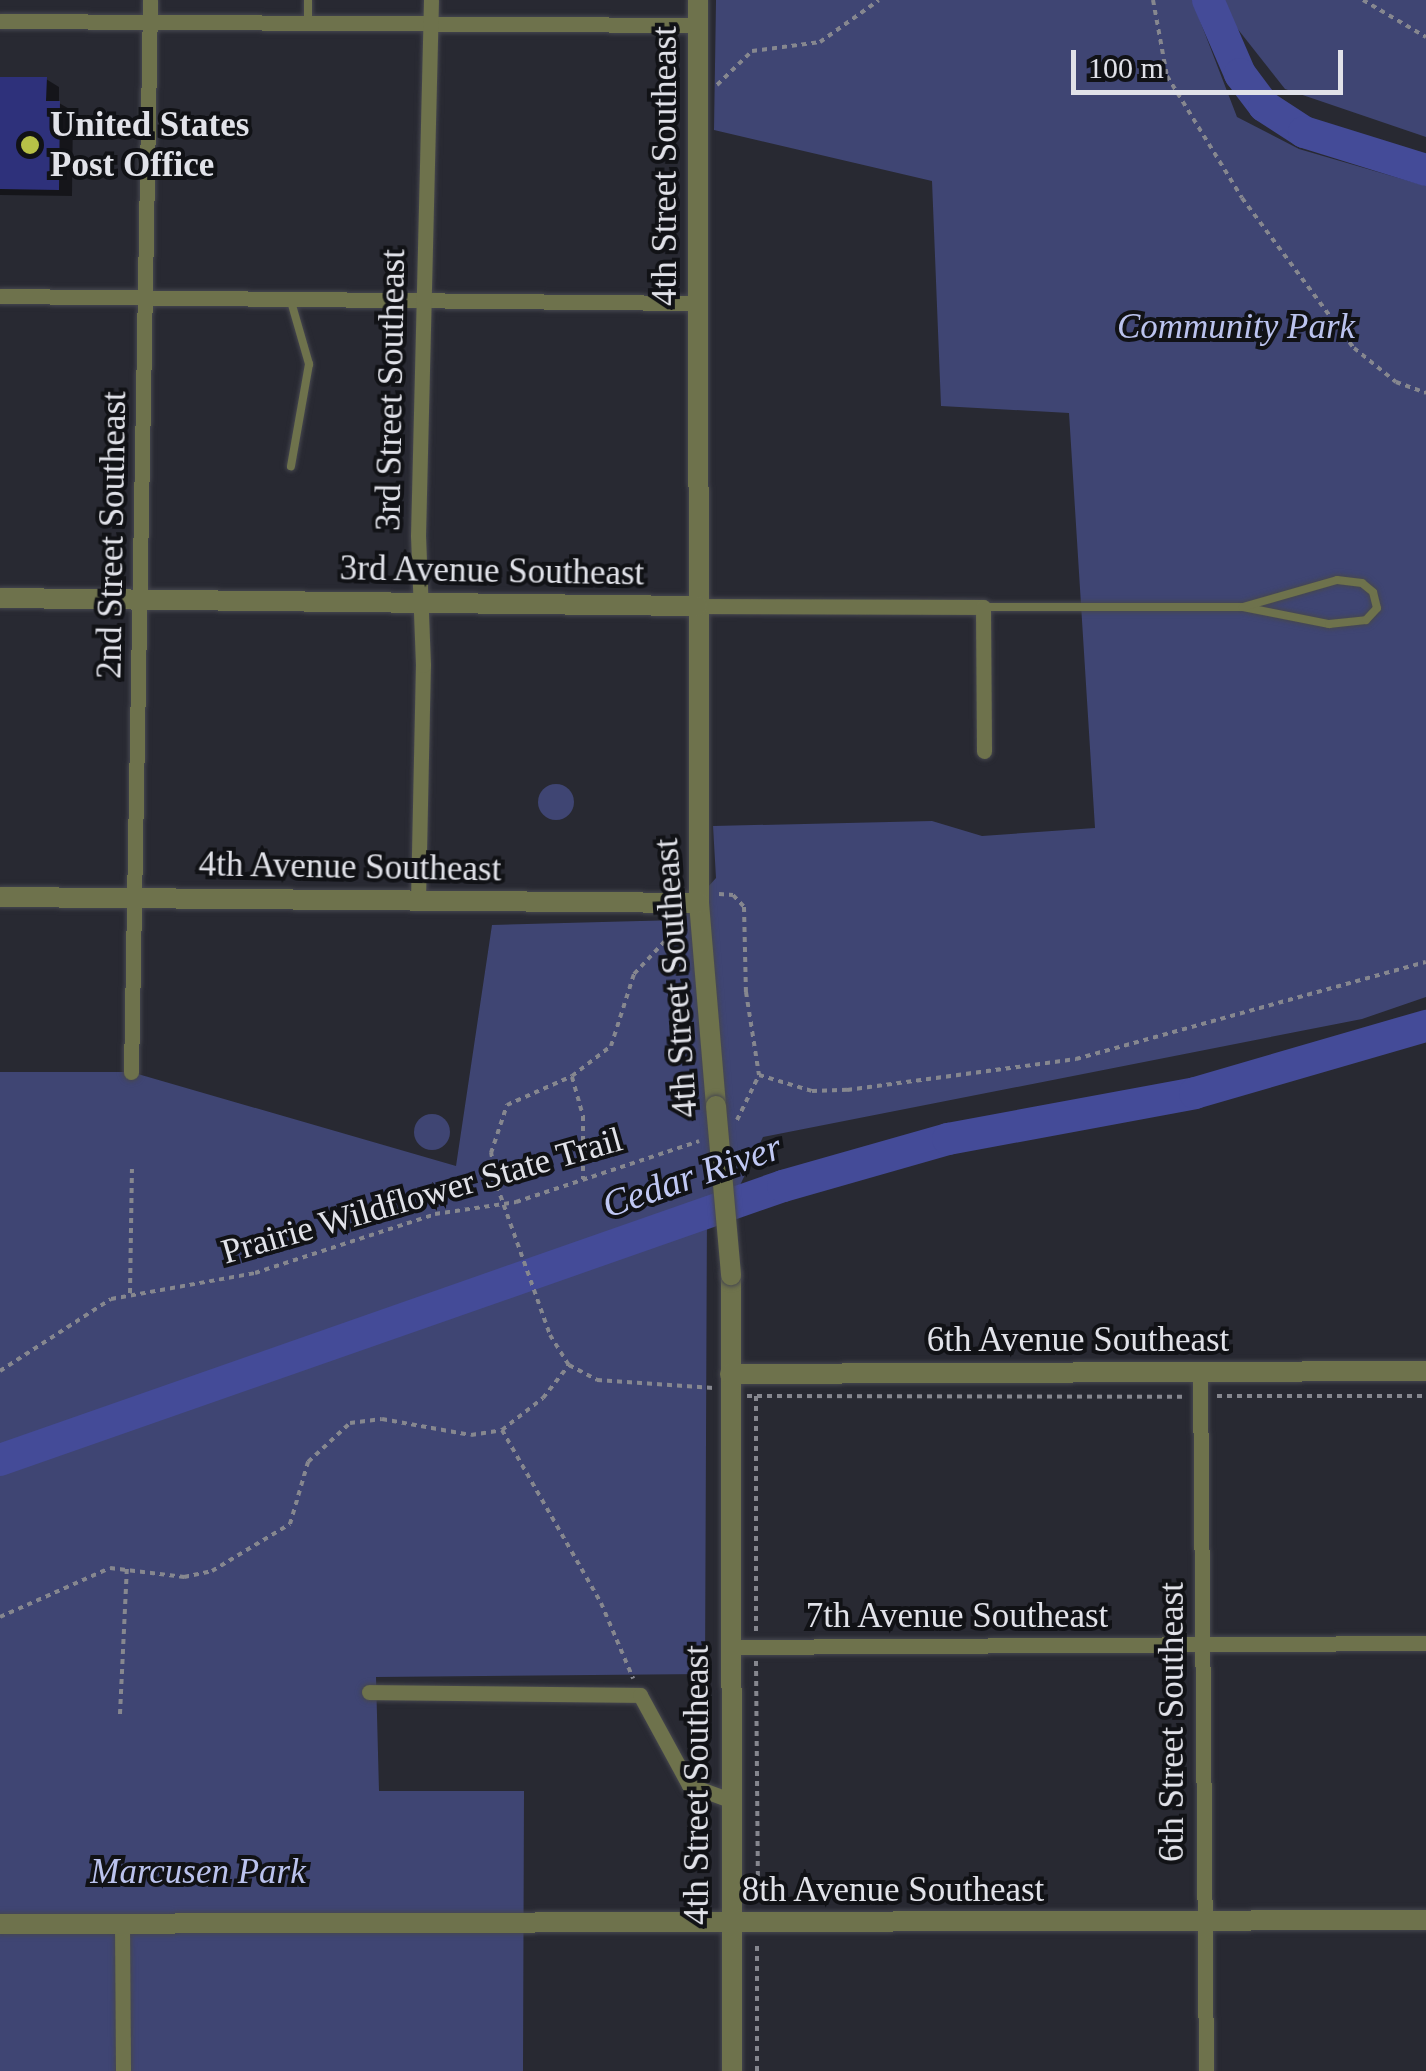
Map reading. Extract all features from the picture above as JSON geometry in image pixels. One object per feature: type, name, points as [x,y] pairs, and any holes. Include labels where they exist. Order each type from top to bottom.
[{"type":"street","name":"2nd Street Southeast","points":[[131,1072],[150,0]]},
{"type":"street","name":"3rd Street Southeast","points":[[418,901],[423,299],[430,0]]},
{"type":"street","name":"4th Street Southeast","points":[[698,0],[699,903],[730,1275],[732,2071]]},
{"type":"street","points":[[0,20],[698,25]]},
{"type":"street","points":[[0,296],[696,303]]},
{"type":"street","name":"3rd Avenue Southeast","points":[[0,598],[982,607]]},
{"type":"street","points":[[982,607],[984,751]]},
{"type":"street","name":"4th Avenue Southeast","points":[[0,897],[699,903]]},
{"type":"street","name":"6th Avenue Southeast","points":[[730,1383],[1426,1371]]},
{"type":"street","name":"6th Street Southeast","points":[[1200,1372],[1206,2071]]},
{"type":"street","name":"7th Avenue Southeast","points":[[729,1647],[1426,1643]]},
{"type":"street","points":[[369,1692],[640,1695],[690,1785],[730,1800]]},
{"type":"street","name":"8th Avenue Southeast","points":[[0,1924],[1426,1920]]},
{"type":"street","points":[[122,1923],[123,2071]]},
{"type":"lane","points":[[308,0],[308,21]]},
{"type":"lane","points":[[290,298],[309,364],[291,466]]},
{"type":"lane","points":[[982,607],[1243,607],[1330,624],[1366,620],[1376,608],[1373,592],[1362,583],[1337,580],[1243,607]]},
{"type":"path","points":[[697,102],[752,51],[820,42],[879,0]]},
{"type":"path","points":[[1153,0],[1167,76],[1242,198],[1354,348],[1396,382],[1426,393]]},
{"type":"path","points":[[1363,0],[1426,37]]},
{"type":"path","points":[[730,1128],[759,1075],[745,978],[744,907],[733,896],[699,903],[634,974],[611,1046],[572,1076],[507,1105],[491,1153],[497,1186],[550,1334],[569,1365],[597,1380],[730,1383],[756,1398],[1426,1396]]},
{"type":"path","points":[[759,1075],[812,1091],[847,1090],[1076,1059],[1426,962]]},
{"type":"path","points":[[572,1076],[583,1116],[578,1150],[583,1179]]},
{"type":"path","name":"Prairie Wildflower State Trail","points":[[0,1372],[130,1293],[255,1273],[434,1214],[516,1202],[716,1134]]},
{"type":"path","points":[[130,1293],[132,1169]]},
{"type":"path","points":[[0,1617],[91,1574],[127,1566],[197,1576],[280,1534],[298,1514],[316,1448],[350,1423],[382,1418],[471,1436],[502,1430],[542,1398],[569,1365]]},
{"type":"path","points":[[756,1398],[756,2071]]},
{"type":"path","points":[[502,1430],[601,1603],[640,1695]]},
{"type":"path","points":[[120,1714],[127,1566]]},
{"type":"green space","name":"Community Park","points":[[716,0],[1192,0],[1237,117],[1299,149],[1426,186],[1426,997],[1362,1019],[763,1137],[732,1202],[707,1207],[705,1674],[376,1677],[379,1791],[524,1791],[523,2071],[0,2071],[0,1072],[131,1072],[456,1166],[492,925],[678,920],[716,878],[713,826],[932,821],[982,836],[1095,828],[1069,413],[941,406],[932,181],[714,130]]},
{"type":"green space","points":[[1224,0],[1426,0],[1426,137],[1285,89],[1229,18]]},
{"type":"green space","points":[[556,784],[569,789],[574,802],[569,815],[556,820],[543,815],[538,802],[543,789]]},
{"type":"green space","points":[[432,1114],[445,1119],[450,1132],[445,1145],[432,1150],[419,1145],[414,1132],[419,1119]]},
{"type":"building","name":"United States Post Office","points":[[0,77],[47,77],[46,101],[60,101],[59,190],[0,189]]},
{"type":"waterway","name":"Cedar River","points":[[1208,0],[1240,74],[1264,106],[1304,132],[1426,170]]},
{"type":"waterway","name":"Cedar River","points":[[0,1460],[783,1186],[948,1139],[1195,1093],[1426,1026]]},
{"type":"place","name":"United States Post Office","points":[[30,145]]},
{"type":"park label","name":"Marcusen Park","points":[[198,1872]]}]
